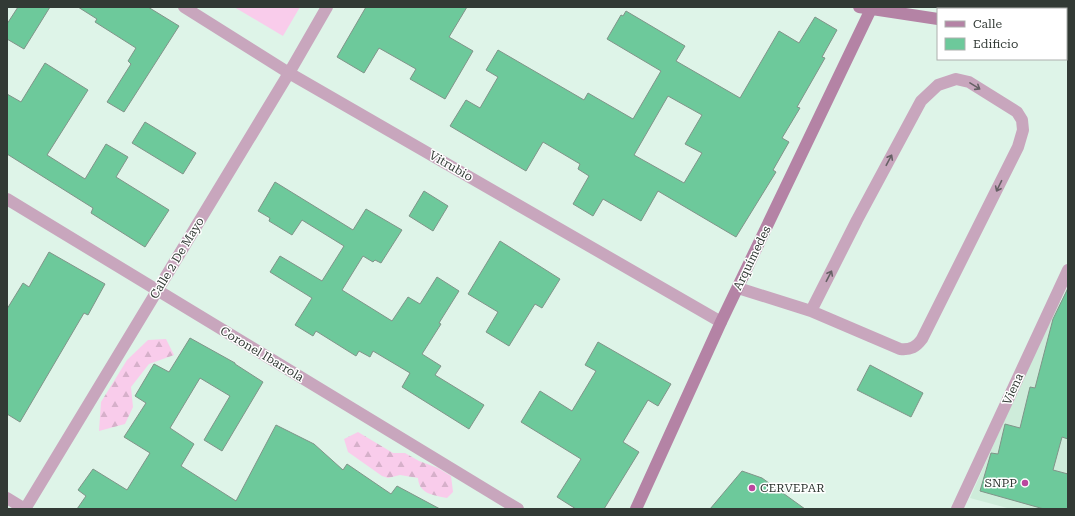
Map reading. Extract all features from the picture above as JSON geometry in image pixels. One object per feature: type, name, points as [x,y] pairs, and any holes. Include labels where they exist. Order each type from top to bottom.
[{"type":"main road","points":[[859,7],[937,19]]},
{"type":"main road","name":"Arquímedes","points":[[636,509],[721,322],[871,9]]},
{"type":"street","name":"Vitrubio","points":[[184,7],[289,73],[721,322]]},
{"type":"street","name":"Calle 2 De Mayo","points":[[25,509],[289,73],[327,7]]},
{"type":"street","points":[[738,288],[811,311],[900,349],[909,350],[916,346],[922,339],[1018,147],[1023,130],[1022,120],[1017,112],[969,82],[956,80],[938,86],[921,101],[857,220],[811,311]]},
{"type":"street","name":"Coronel Ibarrola","points":[[7,199],[518,509]]},
{"type":"street","name":"Viena","points":[[957,509],[1065,285],[1068,270]]},
{"type":"street","points":[[7,498],[25,509]]},
{"type":"shaded area","points":[[1057,301],[1068,304],[1068,509],[1011,509],[970,498]]},
{"type":"green space","points":[[234,7],[300,7],[283,36]]},
{"type":"green space","points":[[166,339],[174,355],[149,364],[131,387],[133,407],[125,424],[99,431],[101,402],[127,360],[148,340]]},
{"type":"green space","points":[[358,432],[393,453],[405,453],[419,461],[438,468],[451,476],[453,492],[447,498],[437,496],[424,491],[418,478],[400,475],[388,478],[382,476],[348,452],[344,439]]},
{"type":"building","points":[[18,7],[50,7],[24,49],[7,39],[7,24]]},
{"type":"building","points":[[78,7],[148,7],[179,26],[124,112],[107,102],[131,64],[128,61],[136,48],[95,22],[97,19]]},
{"type":"building","points":[[366,7],[467,7],[449,37],[473,51],[445,99],[410,79],[416,69],[379,48],[364,73],[337,57]]},
{"type":"building","points":[[626,11],[685,46],[676,61],[740,98],[779,31],[799,43],[815,17],[837,30],[822,57],[825,58],[797,107],[800,108],[782,138],[789,142],[773,170],[776,172],[736,237],[658,191],[641,221],[603,199],[593,216],[573,204],[589,176],[578,169],[580,164],[543,142],[526,171],[450,126],[466,100],[480,108],[498,77],[486,70],[498,50],[584,100],[588,93],[633,119],[661,71],[607,39],[621,15],[623,16]],"holes":[[[668,96],[702,115],[685,144],[702,153],[684,183],[634,155]]]},
{"type":"building","points":[[45,63],[88,90],[47,155],[85,179],[106,144],[128,157],[116,177],[169,210],[145,247],[91,213],[93,208],[7,154],[7,94],[21,102]]},
{"type":"building","points":[[145,122],[196,153],[183,174],[132,143]]},
{"type":"building","points":[[275,182],[353,230],[366,209],[402,230],[381,263],[375,260],[373,262],[363,256],[342,290],[392,321],[408,297],[420,304],[437,277],[459,291],[422,354],[441,366],[435,375],[484,405],[469,429],[402,387],[410,373],[373,351],[370,357],[359,351],[356,356],[316,331],[313,336],[295,325],[312,298],[270,272],[280,256],[322,281],[344,246],[302,220],[292,235],[269,221],[270,218],[258,211]]},
{"type":"building","points":[[424,191],[448,206],[433,231],[409,216]]},
{"type":"building","points":[[500,241],[560,279],[542,308],[535,304],[509,346],[486,332],[498,312],[468,294]]},
{"type":"building","points":[[49,252],[105,284],[88,315],[84,313],[20,422],[7,414],[7,309],[23,283],[29,287]]},
{"type":"building","points":[[1068,288],[1068,439],[1062,437],[1053,470],[1068,474],[1068,509],[1044,509],[980,491],[991,453],[998,454],[1005,424],[1020,428],[1030,387],[1035,388],[1053,319]]},
{"type":"building","points":[[190,338],[235,363],[263,382],[222,451],[204,440],[230,396],[200,378],[170,428],[194,444],[181,466],[236,501],[276,425],[314,444],[343,470],[347,464],[391,494],[397,486],[440,509],[77,509],[86,496],[78,490],[93,469],[127,490],[150,453],[124,437],[146,403],[135,396],[154,364],[169,372]]},
{"type":"building","points":[[598,342],[671,384],[658,406],[648,400],[623,442],[639,452],[604,509],[576,509],[557,497],[581,459],[521,422],[540,391],[572,411],[596,371],[585,365]]},
{"type":"building","points":[[870,365],[923,393],[911,417],[857,390]]},
{"type":"building","name":"CERVEPAR","points":[[742,471],[762,478],[805,509],[710,509]]},
{"type":"place","name":"SNPP","points":[[1025,483]]},
{"type":"place","name":"CERVEPAR","points":[[752,488]]}]
